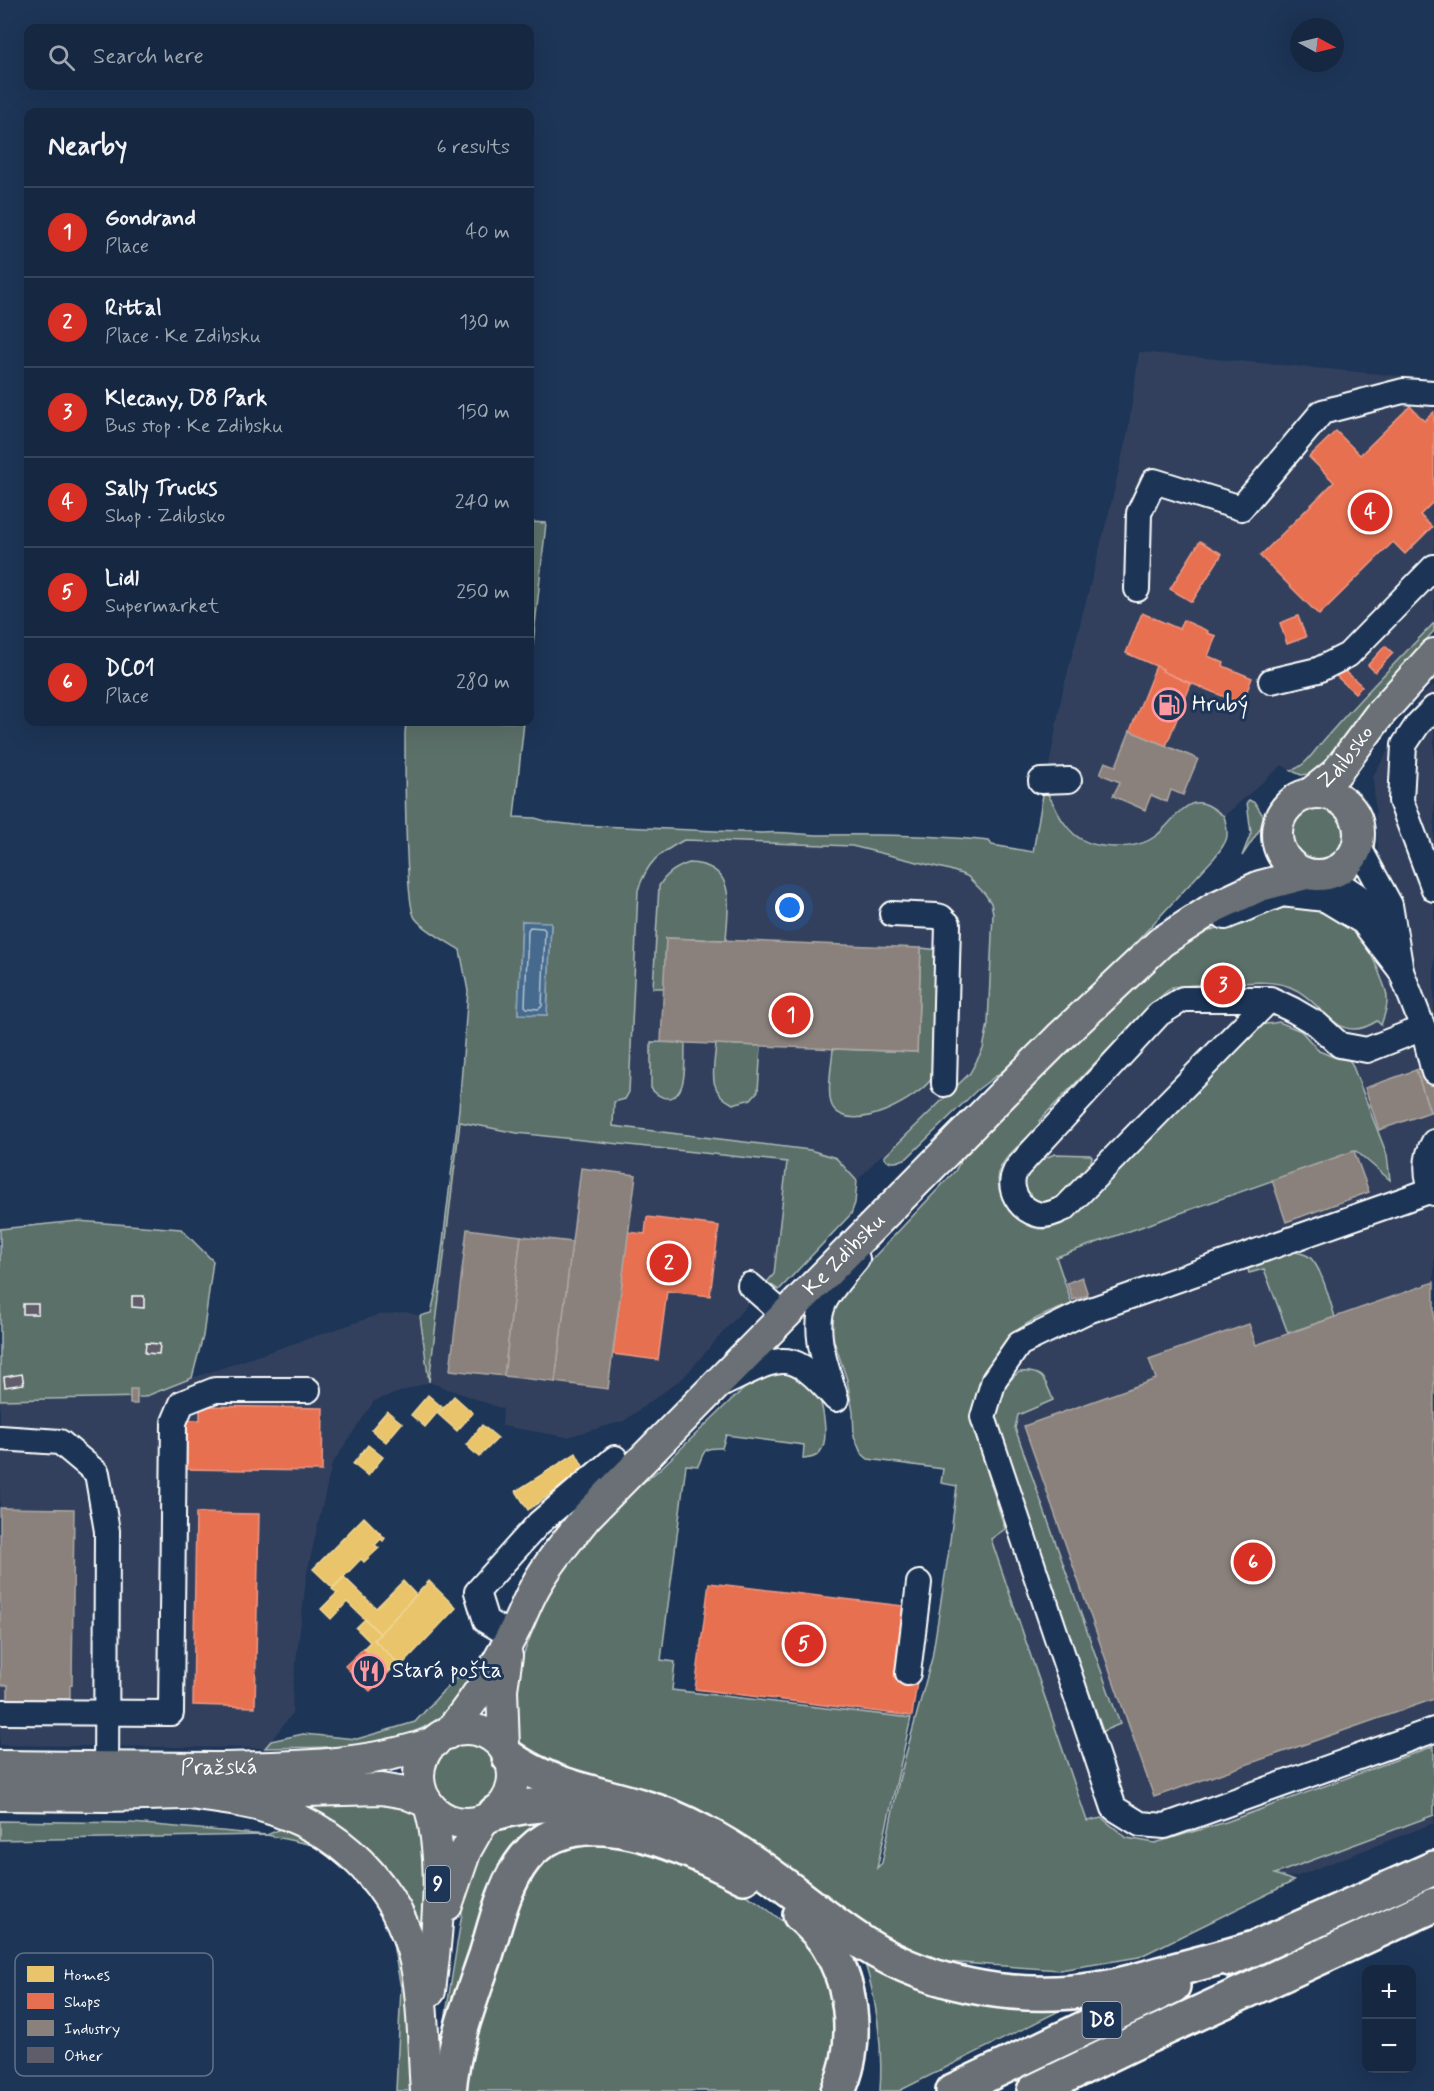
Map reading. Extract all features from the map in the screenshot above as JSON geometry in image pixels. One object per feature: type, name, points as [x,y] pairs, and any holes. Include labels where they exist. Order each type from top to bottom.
[{"type":"highway","points":[[507,1753],[544,1778],[643,1806],[696,1828],[765,1869],[858,1940],[894,1960],[947,1980],[993,1990],[1024,1993],[1077,1992],[1126,1983],[1251,1949]]},
{"type":"highway","points":[[489,1816],[512,1808],[552,1804],[583,1807],[632,1818],[676,1833],[709,1850],[777,1896],[816,1930],[827,1944],[842,1976],[850,2009],[850,2043],[845,2074],[838,2091]]},
{"type":"highway","points":[[433,2087],[454,2059],[509,1885],[525,1857],[543,1841],[561,1832],[582,1827],[620,1830],[663,1842],[706,1859],[777,1896]]},
{"type":"highway","name":"D8","points":[[953,2091],[1251,1949],[1434,1868]]},
{"type":"highway","name":"D8","points":[[1034,2091],[1434,1905]]},
{"type":"highway","points":[[1069,2091],[1142,2039]]},
{"type":"main road","name":"Zdibsko","points":[[1311,793],[1336,773],[1407,681],[1434,654]]},
{"type":"main road","name":"Zdibsko","points":[[1354,814],[1356,778],[1376,720]]},
{"type":"main road","points":[[1311,793],[1324,793],[1344,801],[1354,814],[1360,831],[1358,846],[1350,861],[1335,872],[1316,874],[1295,868],[1284,857],[1277,831],[1281,816],[1298,798],[1311,793]]},
{"type":"main road","name":"Ke Zdibsku","points":[[1215,908],[1256,869],[1277,831]]},
{"type":"main road","name":"Ke Zdibsku","points":[[441,1738],[474,1701],[512,1636],[536,1586],[555,1556],[587,1516],[1059,1038],[1161,942],[1215,908],[1260,886],[1316,874]]},
{"type":"main road","name":"Ke Zdibsku","points":[[507,1753],[502,1689],[512,1636]]},
{"type":"main road","points":[[463,1729],[478,1731],[492,1737],[507,1753],[512,1768],[512,1785],[506,1801],[489,1816],[466,1823],[454,1821],[437,1813],[428,1803],[420,1784],[420,1772],[427,1751],[441,1738],[463,1729]]},
{"type":"main road","name":"Pražská","points":[[0,1795],[106,1782],[352,1762],[406,1752],[441,1738]]},
{"type":"main road","name":"Pražská","points":[[0,1766],[189,1794],[382,1789],[405,1793],[428,1803]]},
{"type":"main road","points":[[189,1794],[255,1804],[292,1817],[313,1827],[342,1846],[381,1884],[404,1924],[415,1960],[433,2087]]},
{"type":"main road","name":"9","points":[[428,1803],[436,1832],[439,1860],[434,1963],[426,2033],[433,2087]]},
{"type":"main road","name":"9","points":[[434,1963],[458,1869],[472,1838],[489,1816]]},
{"type":"lane","points":[[1137,589],[1139,513],[1154,481],[1241,508],[1322,412],[1403,390],[1434,393]]},
{"type":"lane","points":[[1271,681],[1318,670],[1348,655],[1434,567]]},
{"type":"lane","points":[[1434,708],[1418,724],[1404,745],[1401,801],[1434,889]]},
{"type":"lane","points":[[1041,781],[1069,780]]},
{"type":"lane","points":[[1358,846],[1390,905],[1401,971],[1423,1028],[1434,1072]]},
{"type":"lane","points":[[1316,874],[1364,900],[1396,943]]},
{"type":"lane","points":[[1161,942],[1282,894],[1326,899],[1363,922],[1401,971]]},
{"type":"lane","points":[[892,914],[936,916],[941,917],[948,924],[944,1084]]},
{"type":"lane","points":[[1270,999],[1065,1208],[1051,1214],[1037,1214],[1015,1197],[1011,1185],[1015,1171],[1158,1014],[1183,999],[1270,999],[1317,1024],[1340,1045],[1367,1050],[1423,1028]]},
{"type":"lane","points":[[1434,1142],[1430,1148],[1426,1169],[1433,1192],[1085,1312],[1018,1344],[994,1380],[983,1417],[1114,1808],[1140,1824],[1165,1826],[1434,1730]]},
{"type":"lane","points":[[713,1389],[764,1364],[787,1360],[799,1363],[809,1370],[836,1399],[820,1332],[820,1318],[825,1301],[946,1152]]},
{"type":"lane","points":[[750,1285],[784,1315]]},
{"type":"lane","points":[[0,1712],[171,1713],[174,1422],[182,1403],[215,1390],[308,1390]]},
{"type":"lane","points":[[0,1438],[60,1442],[97,1473],[107,1531],[106,1782]]},
{"type":"lane","points":[[512,1636],[486,1621],[477,1592],[539,1523],[615,1458]]},
{"type":"lane","points":[[908,1672],[919,1583]]},
{"type":"shaded area","points":[[1139,352],[1434,379],[1434,623],[1355,704],[1298,770],[1290,770],[1282,765],[1224,816],[1204,803],[1187,806],[1156,837],[1120,848],[1100,845],[1077,837],[1062,822],[1047,792],[1048,772],[1062,694],[1128,431]]},
{"type":"shaded area","points":[[1434,685],[1434,1823],[1295,1877],[882,1863],[899,1780],[932,1658],[948,1556],[992,1140],[1153,985],[1313,920],[1379,863],[1373,776],[1419,698]]},
{"type":"shaded area","points":[[682,835],[1020,851],[989,1054],[884,1157],[881,1155],[857,1181],[851,1174],[613,1126],[614,1102],[620,1101],[629,1092],[638,890],[644,874],[660,853],[684,840]]},
{"type":"shaded area","points":[[459,1122],[517,1133],[787,1162],[774,1274],[684,1377],[624,1421],[567,1437],[502,1426],[503,1409],[429,1382],[374,1401],[332,1464],[307,1572],[293,1686],[292,1714],[265,1748],[0,1745],[0,1400],[144,1397],[192,1378],[378,1315],[406,1312],[420,1316],[430,1379]]},
{"type":"green space","points":[[534,522],[546,523],[534,635]]},
{"type":"green space","points":[[1434,623],[1434,631],[1362,713],[1343,747],[1316,773],[1301,775],[1290,770],[1300,766],[1308,759],[1377,681]]},
{"type":"green space","points":[[406,726],[524,726],[514,817],[576,825],[822,835],[948,837],[989,841],[992,845],[1033,852],[1044,789],[1069,829],[1082,840],[1092,844],[1115,847],[1138,844],[1157,835],[1185,808],[1195,803],[1207,805],[1224,816],[1227,834],[1225,843],[1214,858],[1126,953],[1016,1061],[977,1090],[907,1158],[895,1162],[884,1157],[970,1073],[983,1049],[988,1024],[993,913],[991,903],[985,894],[967,876],[852,846],[684,840],[667,850],[650,865],[638,890],[629,1092],[625,1099],[614,1102],[613,1126],[810,1150],[836,1158],[857,1181],[855,1203],[851,1214],[779,1290],[767,1282],[774,1274],[787,1162],[517,1133],[460,1122],[429,1382],[420,1316],[431,1313],[438,1283],[459,1109],[468,991],[460,950],[430,931],[415,918],[409,887],[406,831]],"holes":[[[522,921],[551,923],[547,1015],[518,1014]]]},
{"type":"green space","points":[[1249,800],[1255,803],[1266,820],[1242,856],[1251,833],[1247,802]]},
{"type":"green space","points":[[1318,802],[1340,811],[1349,833],[1340,855],[1318,864],[1296,855],[1287,833],[1296,811]]},
{"type":"green space","points":[[689,863],[705,865],[716,871],[723,879],[728,901],[726,940],[666,938],[664,988],[653,988],[659,886],[671,872]]},
{"type":"green space","points":[[1284,908],[1305,909],[1326,914],[1346,924],[1362,940],[1378,969],[1386,993],[1386,1008],[1381,1025],[1377,1021],[1363,1028],[1350,1029],[1340,1026],[1302,993],[1278,984],[1239,983],[1239,977],[1221,976],[1220,983],[1172,987],[1153,1003],[1039,1121],[1041,1125],[1007,1157],[1000,1169],[999,1189],[1009,1209],[1025,1224],[1034,1228],[1046,1229],[1062,1224],[1261,1025],[1279,1022],[1301,1031],[1319,1051],[1336,1058],[1349,1060],[1352,1064],[1387,1155],[1390,1180],[1356,1151],[1056,1257],[1072,1304],[1033,1320],[1008,1339],[994,1357],[975,1402],[974,1429],[1005,1529],[991,1539],[1087,1821],[1102,1818],[1127,1838],[1155,1843],[1226,1822],[1434,1746],[1434,1815],[1275,1874],[1294,1881],[1139,1957],[1060,1970],[946,1962],[896,1950],[564,1775],[521,1745],[513,1728],[515,1676],[549,1589],[605,1514],[661,1468],[758,1377],[787,1371],[809,1384],[818,1395],[825,1430],[823,1446],[817,1455],[803,1459],[804,1445],[726,1435],[722,1448],[707,1449],[698,1466],[686,1465],[661,1660],[675,1662],[672,1690],[911,1718],[877,1868],[882,1863],[899,1780],[932,1658],[957,1486],[941,1483],[943,1469],[868,1459],[861,1453],[854,1436],[853,1412],[847,1380],[830,1329],[831,1317],[841,1296],[858,1274],[955,1171],[973,1138],[1167,954],[1206,932],[1238,920]]},
{"type":"green space","points":[[921,948],[939,950],[932,1078],[914,1095],[885,1111],[856,1118],[843,1116],[831,1104],[830,1080],[833,1049],[917,1052]]},
{"type":"green space","points":[[651,1042],[685,1043],[684,1076],[679,1092],[674,1096],[662,1097],[651,1088]]},
{"type":"green space","points":[[716,1044],[761,1046],[758,1091],[751,1099],[733,1104],[719,1093],[715,1086],[713,1071]]},
{"type":"green space","points":[[1055,1154],[1090,1155],[1092,1157],[1090,1166],[1062,1197],[1047,1203],[1037,1201],[1026,1189],[1025,1180],[1030,1170],[1039,1161]]},
{"type":"green space","points":[[78,1221],[181,1229],[213,1261],[203,1336],[192,1378],[144,1397],[0,1400],[0,1229]]},
{"type":"green space","points":[[1290,1251],[1304,1254],[1313,1260],[1335,1317],[1288,1333],[1264,1269],[1249,1273],[1247,1266]]},
{"type":"green space","points":[[1019,1372],[1039,1375],[1048,1387],[1053,1400],[1018,1415],[1015,1428],[1120,1724],[1103,1731],[993,1421],[1001,1394]]},
{"type":"green space","points":[[487,1665],[460,1702],[439,1719],[416,1731],[368,1744],[265,1748],[271,1741],[303,1734],[357,1739],[415,1722],[454,1679]]},
{"type":"green space","points":[[473,1741],[486,1747],[495,1756],[499,1762],[501,1776],[499,1790],[491,1801],[480,1809],[459,1811],[441,1801],[433,1790],[431,1769],[441,1751],[452,1743]]},
{"type":"green space","points":[[374,1798],[412,1806],[429,1834],[422,1928],[415,1928],[311,1814],[313,1807]]},
{"type":"green space","points":[[566,1816],[442,2039],[467,1882],[487,1835],[502,1825]]},
{"type":"green space","points":[[0,1821],[132,1823],[267,1835],[0,1840]]},
{"type":"green space","points":[[285,1827],[326,1845],[355,1869],[376,1891],[403,1939],[411,1974],[414,2091],[396,2091],[401,1988],[391,1933],[365,1888],[317,1846],[267,1835]]},
{"type":"green space","points":[[603,1838],[697,1867],[758,1902],[801,1936],[822,1971],[836,2003],[837,2047],[825,2091],[458,2091],[519,1886],[545,1853]]},
{"type":"green space","points":[[863,1957],[1071,2005],[899,2091],[880,2091],[881,2057],[878,2023]]},
{"type":"water","points":[[522,921],[551,922],[547,1015],[518,1014]]},
{"type":"building: Homes","points":[[428,1395],[442,1407],[425,1427],[411,1415]]},
{"type":"building: Homes","points":[[454,1396],[473,1413],[457,1431],[438,1414]]},
{"type":"building: Homes","points":[[387,1411],[402,1423],[386,1442],[371,1430]]},
{"type":"building: Homes","points":[[482,1425],[498,1438],[479,1457],[466,1445]]},
{"type":"building: Homes","points":[[368,1445],[383,1457],[368,1476],[353,1464]]},
{"type":"building: Homes","points":[[576,1453],[585,1470],[528,1510],[516,1491]]},
{"type":"building: Homes","points":[[364,1517],[385,1538],[375,1545],[379,1548],[364,1562],[361,1559],[333,1588],[313,1569]]},
{"type":"building: Homes","points":[[344,1577],[376,1608],[403,1581],[416,1595],[380,1634],[347,1602],[331,1619],[321,1609],[337,1593],[332,1589]]},
{"type":"building: Homes","points":[[429,1581],[456,1608],[401,1666],[374,1640]]},
{"type":"building: Homes","points":[[365,1619],[380,1634],[374,1640],[401,1666],[399,1668],[396,1665],[388,1673],[378,1663],[374,1667],[366,1658],[369,1655],[363,1649],[370,1642],[356,1628]]},
{"type":"building: Shops","points":[[1410,406],[1424,421],[1434,412],[1434,501],[1420,515],[1432,527],[1405,554],[1393,542],[1319,615],[1260,556],[1334,482],[1309,457],[1336,431],[1360,455]]},
{"type":"building: Shops","points":[[1200,541],[1222,554],[1192,602],[1170,589]]},
{"type":"building: Shops","points":[[1142,613],[1179,629],[1183,620],[1216,636],[1208,656],[1224,663],[1223,666],[1252,678],[1242,704],[1166,673],[1162,671],[1163,669],[1126,653]]},
{"type":"building: Shops","points":[[1298,616],[1306,637],[1287,644],[1280,623]]},
{"type":"building: Shops","points":[[1385,646],[1393,653],[1375,672],[1368,665]]},
{"type":"building: Shops","points":[[1156,666],[1191,684],[1166,746],[1130,731]]},
{"type":"building: Shops","points":[[1343,669],[1362,686],[1355,693],[1336,676]]},
{"type":"building: Shops","points":[[647,1217],[719,1226],[710,1296],[667,1291],[658,1360],[613,1354],[628,1232],[645,1234]]},
{"type":"building: Shops","points":[[200,1406],[323,1408],[322,1471],[182,1469],[183,1420],[200,1420]]},
{"type":"building: Shops","points":[[196,1513],[259,1514],[255,1707],[193,1705]]},
{"type":"building: Shops","points":[[709,1583],[911,1607],[902,1680],[917,1682],[912,1716],[695,1689]]},
{"type":"building: Shops","points":[[363,1649],[369,1655],[366,1658],[374,1667],[378,1663],[388,1673],[370,1691],[345,1666]]},
{"type":"building: Industry","points":[[1130,731],[1198,759],[1183,795],[1171,790],[1167,802],[1151,795],[1145,810],[1113,796],[1120,782],[1100,774],[1105,762],[1116,766]]},
{"type":"building: Industry","points":[[666,938],[921,948],[917,1052],[661,1042]]},
{"type":"building: Industry","points":[[1434,1064],[1434,1111],[1430,1112],[1416,1070]]},
{"type":"building: Industry","points":[[1416,1070],[1430,1112],[1379,1130],[1365,1088]]},
{"type":"building: Industry","points":[[1354,1151],[1369,1192],[1286,1222],[1272,1180]]},
{"type":"building: Industry","points":[[581,1168],[636,1175],[608,1389],[555,1382]]},
{"type":"building: Industry","points":[[467,1229],[521,1236],[504,1376],[450,1370]]},
{"type":"building: Industry","points":[[521,1236],[572,1242],[555,1382],[504,1376]]},
{"type":"building: Industry","points":[[1082,1277],[1088,1295],[1073,1300],[1067,1283]]},
{"type":"building: Industry","points":[[1434,1282],[1434,1699],[1154,1797],[1024,1426],[1156,1379],[1149,1359],[1249,1324],[1256,1345]]},
{"type":"building: Industry","points":[[130,1389],[137,1389],[137,1404],[130,1404]]},
{"type":"building: Industry","points":[[0,1508],[74,1509],[70,1700],[8,1700],[8,1685],[0,1685]]},
{"type":"building: Other","points":[[132,1296],[144,1296],[144,1308],[132,1307]]},
{"type":"building: Other","points":[[23,1304],[38,1304],[38,1314],[23,1314]]},
{"type":"building: Other","points":[[146,1343],[160,1344],[159,1354],[145,1353]]},
{"type":"building: Other","points":[[22,1374],[24,1384],[5,1387],[4,1377]]},
{"type":"place","name":"Sally Trucks","points":[[1370,512]]},
{"type":"place","name":"Hrubý","points":[[1169,705]]},
{"type":"place","name":"Klecany, D8 Park","points":[[1223,985]]},
{"type":"place","name":"Gondrand","points":[[791,1015]]},
{"type":"place","name":"Rittal","points":[[669,1263]]},
{"type":"place","name":"DC01","points":[[1253,1562]]},
{"type":"place","name":"Lidl","points":[[804,1644]]},
{"type":"place","name":"Stará pošta","points":[[369,1671]]}]
